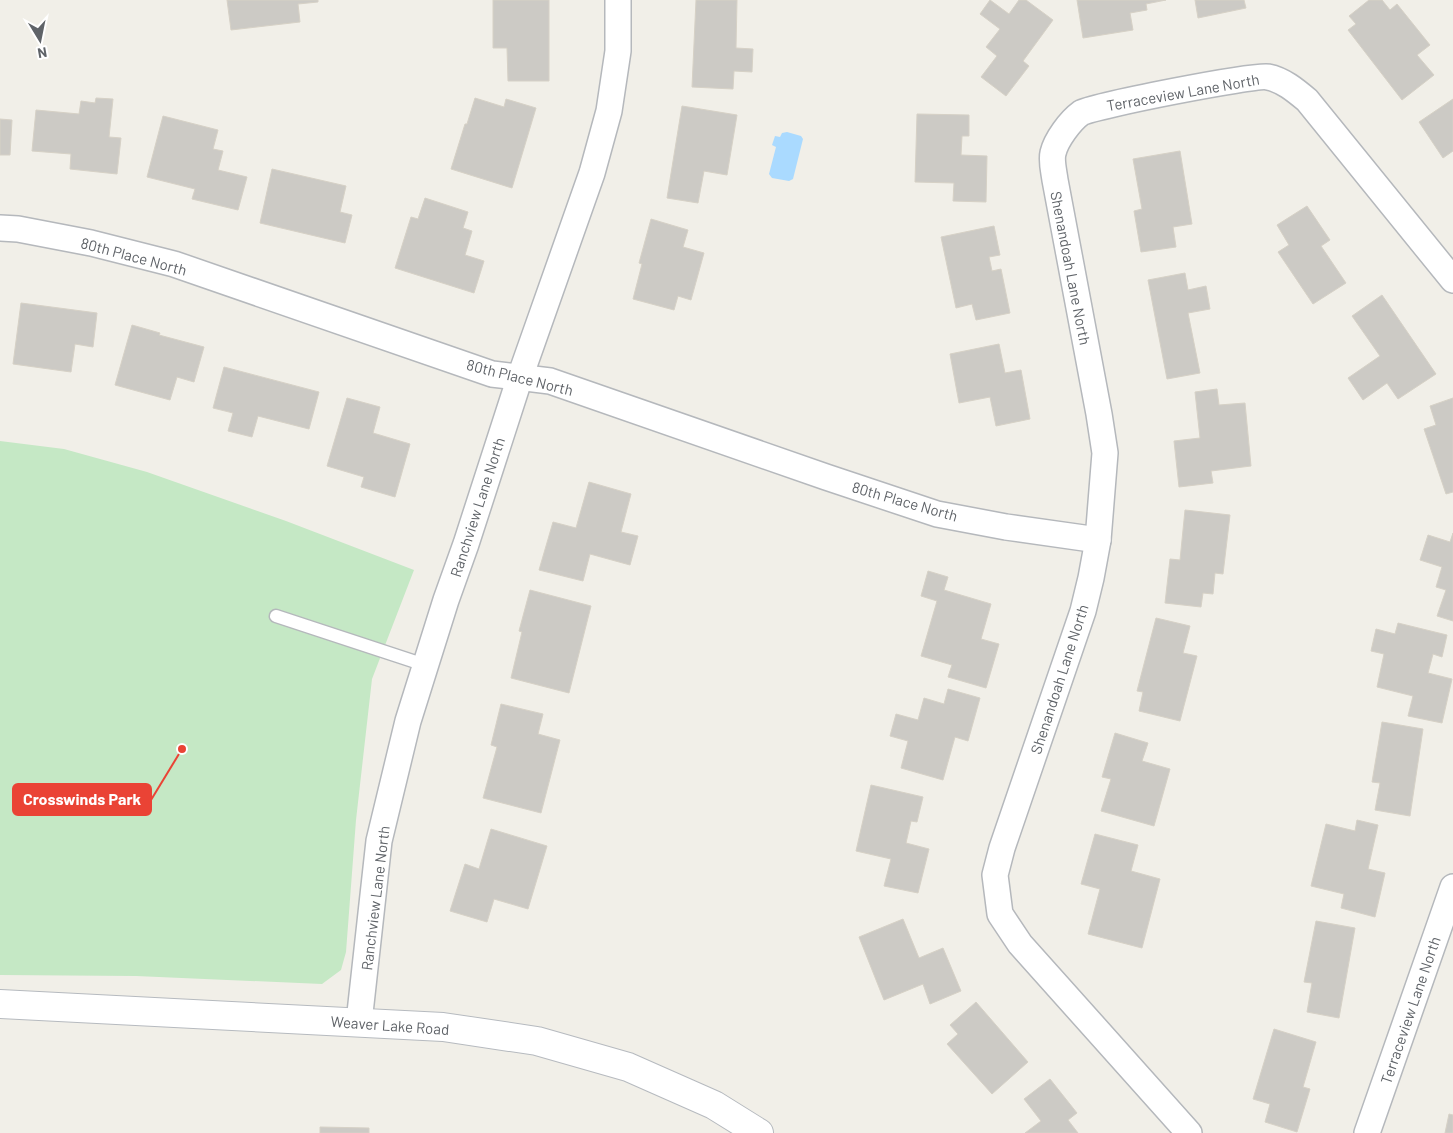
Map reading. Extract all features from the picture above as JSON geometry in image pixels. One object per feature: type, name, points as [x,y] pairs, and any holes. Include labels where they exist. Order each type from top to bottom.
[{"type":"main road","name":"Weaver Lake Road","points":[[0,1004],[443,1027],[537,1041],[628,1067],[714,1105],[759,1133]]},
{"type":"street","name":"Ranchview Lane North","points":[[359,1022],[379,841],[408,722],[446,600],[520,377],[592,173],[609,112],[618,51],[618,0]]},
{"type":"street","name":"Terraceview Lane North","points":[[1053,154],[1064,130],[1082,113],[1107,105],[1242,79],[1267,76],[1289,85],[1307,100],[1453,280]]},
{"type":"street","name":"Shenandoah Lane North","points":[[1053,154],[1055,180],[1099,414],[1104,453],[1098,540],[1091,578],[1082,611],[997,866],[995,875],[1000,914],[1020,944],[1189,1133]]},
{"type":"street","name":"80th Place North","points":[[0,228],[91,243],[174,264],[492,374],[550,381],[826,478],[937,514],[1006,527],[1098,540]]},
{"type":"street","name":"Terraceview Lane North","points":[[1368,1133],[1453,887]]},
{"type":"lane","points":[[276,616],[425,665]]},
{"type":"green space","points":[[0,441],[64,449],[147,472],[286,521],[414,570],[372,679],[356,820],[346,952],[341,970],[322,984],[136,976],[0,975]]},
{"type":"water","points":[[787,132],[801,136],[803,139],[793,179],[789,181],[772,178],[769,174],[776,147],[772,145],[775,136],[780,137],[782,133]]},
{"type":"building","points":[[227,0],[318,0],[318,2],[298,4],[300,22],[231,30]]},
{"type":"building","points":[[493,0],[549,0],[549,81],[508,81],[507,48],[493,48]]},
{"type":"building","points":[[696,0],[737,0],[736,48],[753,49],[752,72],[734,71],[733,89],[692,87]]},
{"type":"building","points":[[990,0],[1009,14],[1019,0],[1026,0],[1053,20],[1023,61],[1029,66],[1006,96],[981,77],[997,56],[986,47],[1000,29],[980,14]]},
{"type":"building","points":[[1077,0],[1166,0],[1146,4],[1147,10],[1130,13],[1133,30],[1083,38]]},
{"type":"building","points":[[1195,0],[1244,0],[1246,8],[1198,18]]},
{"type":"building","points":[[1369,0],[1382,0],[1390,10],[1397,4],[1430,45],[1417,55],[1434,75],[1402,100],[1348,30],[1356,24],[1349,16]]},
{"type":"building","points":[[96,98],[113,99],[109,137],[121,138],[117,174],[70,169],[71,154],[32,151],[36,110],[79,114],[81,101],[95,103]]},
{"type":"building","points":[[475,98],[504,107],[506,99],[536,108],[512,188],[451,169]]},
{"type":"building","points":[[1453,99],[1453,151],[1443,158],[1419,122]]},
{"type":"building","points":[[682,106],[737,115],[727,175],[704,171],[698,203],[667,198]]},
{"type":"building","points":[[917,114],[969,115],[969,136],[962,136],[961,155],[987,156],[986,202],[953,201],[954,183],[915,182]]},
{"type":"building","points":[[163,116],[218,130],[213,149],[223,151],[218,170],[247,177],[238,210],[192,199],[195,189],[147,177]]},
{"type":"building","points":[[0,119],[12,120],[10,155],[0,155]]},
{"type":"building","points":[[1180,151],[1192,224],[1173,227],[1176,247],[1141,252],[1134,211],[1142,209],[1133,159]]},
{"type":"building","points":[[272,169],[346,186],[340,212],[352,215],[345,243],[260,223]]},
{"type":"building","points":[[425,198],[468,212],[463,228],[472,231],[465,255],[484,261],[474,293],[395,268],[411,217],[418,219]]},
{"type":"building","points":[[1307,206],[1330,240],[1321,246],[1346,283],[1313,304],[1278,252],[1289,245],[1277,225]]},
{"type":"building","points":[[651,219],[688,230],[683,247],[704,253],[691,300],[678,296],[674,310],[633,299],[642,264],[639,263]]},
{"type":"building","points":[[994,226],[1000,255],[989,257],[992,271],[1001,269],[1010,313],[976,320],[972,304],[956,308],[941,237]]},
{"type":"building","points":[[1185,273],[1188,290],[1206,286],[1210,309],[1188,313],[1200,373],[1167,379],[1148,280]]},
{"type":"building","points":[[1382,295],[1436,374],[1398,399],[1387,383],[1363,400],[1348,378],[1380,356],[1352,316]]},
{"type":"building","points":[[21,303],[97,313],[93,347],[75,344],[71,372],[13,364]]},
{"type":"building","points":[[132,325],[160,333],[159,335],[204,347],[194,382],[177,377],[170,400],[115,385]]},
{"type":"building","points":[[999,344],[1005,373],[1021,370],[1030,419],[996,426],[990,397],[959,403],[950,354]]},
{"type":"building","points":[[224,367],[319,392],[309,429],[258,416],[252,437],[228,431],[233,413],[213,408]]},
{"type":"building","points":[[1217,389],[1219,405],[1245,403],[1251,466],[1211,471],[1213,483],[1179,487],[1174,441],[1200,438],[1195,392]]},
{"type":"building","points":[[347,398],[380,407],[373,433],[410,444],[395,497],[361,487],[364,477],[327,466]]},
{"type":"building","points":[[1453,398],[1453,492],[1446,494],[1424,429],[1436,425],[1430,406]]},
{"type":"building","points":[[589,482],[631,494],[621,532],[638,536],[630,565],[590,554],[583,581],[539,570],[553,522],[576,528]]},
{"type":"building","points":[[1185,510],[1230,515],[1223,574],[1215,573],[1213,594],[1203,593],[1201,607],[1165,603],[1170,559],[1180,560]]},
{"type":"building","points":[[1453,533],[1453,621],[1437,616],[1446,590],[1436,587],[1442,567],[1420,560],[1428,535],[1450,542]]},
{"type":"building","points":[[928,571],[948,577],[944,590],[991,604],[981,639],[999,644],[986,688],[948,677],[952,665],[921,656],[937,601],[921,596]]},
{"type":"building","points":[[530,590],[591,606],[569,693],[511,678],[522,632],[519,631]]},
{"type":"building","points":[[1156,618],[1190,626],[1183,653],[1197,656],[1180,721],[1139,711],[1143,692],[1137,691]]},
{"type":"building","points":[[1398,623],[1447,635],[1442,657],[1433,654],[1428,673],[1452,679],[1442,723],[1408,716],[1413,696],[1377,687],[1384,654],[1371,651],[1376,629],[1395,634]]},
{"type":"building","points":[[948,689],[980,698],[968,741],[955,737],[943,780],[901,768],[908,741],[890,736],[896,714],[918,720],[924,698],[944,704]]},
{"type":"building","points":[[501,704],[543,714],[538,734],[560,740],[541,813],[483,798],[497,747],[491,745]]},
{"type":"building","points":[[1382,722],[1423,729],[1410,816],[1375,810],[1380,783],[1372,782]]},
{"type":"building","points":[[1115,733],[1148,743],[1142,761],[1170,769],[1154,826],[1101,811],[1111,779],[1102,777]]},
{"type":"building","points":[[871,785],[923,797],[917,822],[911,821],[906,843],[929,849],[918,893],[884,886],[891,859],[856,851]]},
{"type":"building","points":[[1357,820],[1378,825],[1368,869],[1385,873],[1375,917],[1341,908],[1344,894],[1311,886],[1326,824],[1355,831]]},
{"type":"building","points":[[491,829],[547,846],[528,909],[494,899],[487,922],[450,911],[465,864],[479,869]]},
{"type":"building","points":[[1095,834],[1138,845],[1131,871],[1160,879],[1142,948],[1088,934],[1100,889],[1081,884]]},
{"type":"building","points":[[903,919],[919,958],[943,948],[961,991],[930,1004],[923,984],[884,1000],[859,937]]},
{"type":"building","points":[[1316,921],[1355,928],[1339,1018],[1307,1012],[1312,983],[1304,982]]},
{"type":"building","points":[[976,1002],[1028,1062],[992,1094],[947,1044],[958,1034],[950,1025]]},
{"type":"building","points":[[1274,1029],[1316,1042],[1303,1087],[1310,1089],[1297,1132],[1265,1122],[1270,1104],[1253,1099]]},
{"type":"building","points":[[1050,1079],[1077,1113],[1068,1120],[1078,1133],[1025,1133],[1041,1121],[1024,1099]]},
{"type":"building","points":[[1449,1114],[1453,1115],[1453,1133],[1445,1133]]},
{"type":"building","points":[[320,1127],[369,1128],[369,1133],[320,1133]]},
{"type":"place","name":"Crosswinds Park","points":[[182,749]]}]
